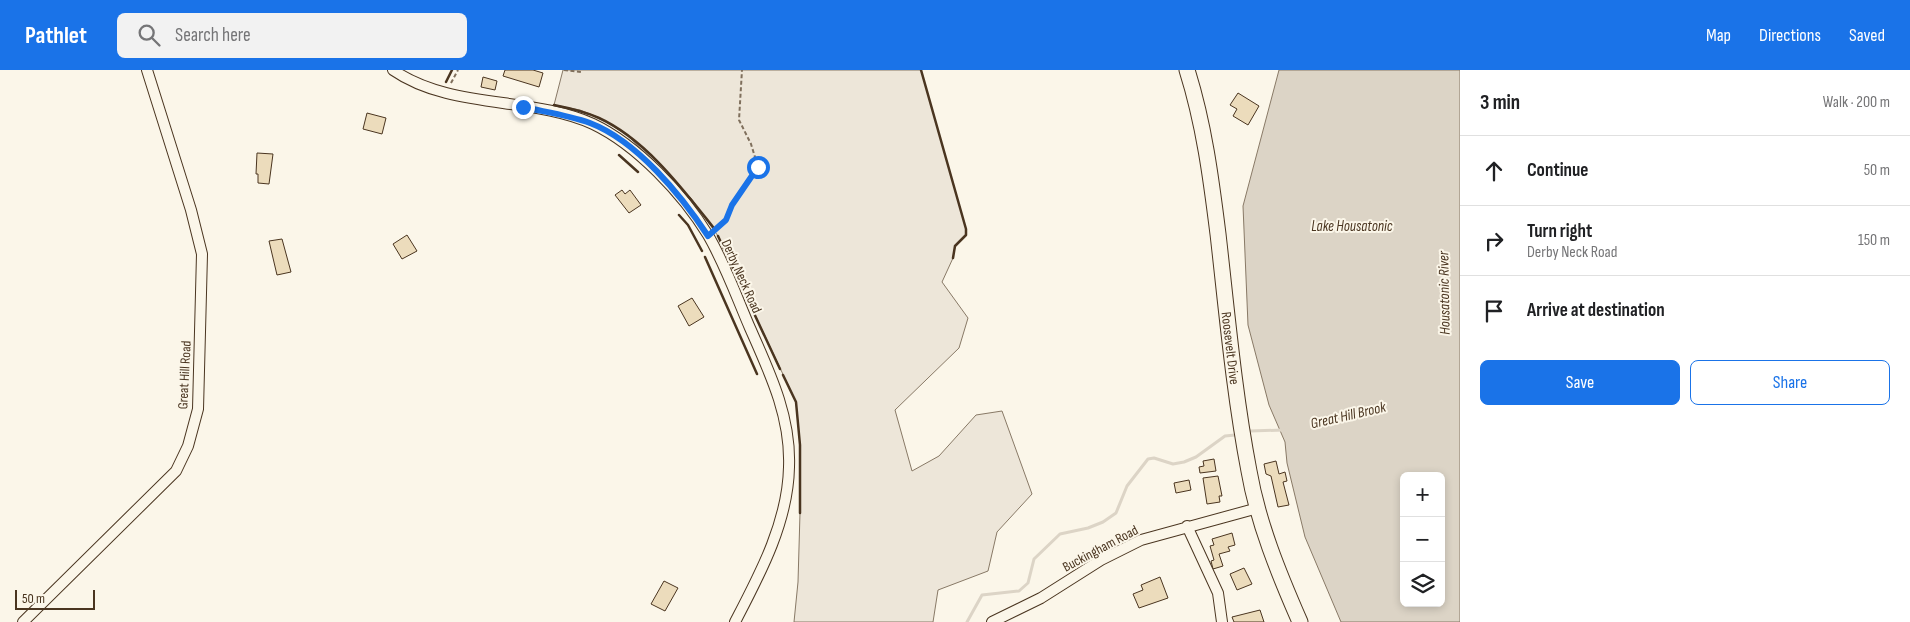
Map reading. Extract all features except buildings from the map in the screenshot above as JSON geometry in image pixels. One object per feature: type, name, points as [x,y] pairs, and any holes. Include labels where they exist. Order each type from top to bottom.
[{"type":"main road","name":"Roosevelt Drive","points":[[1188,70],[1198,105],[1209,165],[1240,419],[1249,473],[1258,508],[1300,622]]},
{"type":"street","name":"Great Hill Road","points":[[24,622],[176,471],[188,446],[198,409],[202,254],[191,210],[147,70]]},
{"type":"street","name":"Derby Neck Road","points":[[393,70],[416,83],[447,93],[572,117],[607,131],[642,158],[682,200],[708,236],[780,398],[789,451],[788,479],[782,514],[766,557],[735,622]]},
{"type":"street","name":"Buckingham Road","points":[[992,622],[1041,598],[1118,550],[1157,534],[1258,508]]},
{"type":"street","points":[[1188,526],[1191,539],[1218,593],[1222,622]]},
{"type":"path","points":[[447,93],[458,70]]},
{"type":"path","points":[[564,70],[581,72]]},
{"type":"path","points":[[708,236],[726,220],[732,205],[758,167],[751,144],[739,120],[742,70]]},
{"type":"shaded area","points":[[563,70],[921,70],[966,229],[966,235],[955,246],[953,258],[942,282],[968,318],[959,348],[895,410],[912,471],[939,456],[976,415],[1002,411],[1032,494],[997,532],[988,571],[938,590],[933,622],[794,622],[798,582],[800,513],[800,445],[796,402],[718,236],[691,198],[627,135],[600,118],[580,110],[554,105]]},
{"type":"water","name":"Lake Housatonic","points":[[1279,70],[1460,70],[1460,622],[1341,622],[1305,537],[1287,463],[1285,442],[1269,405],[1248,325],[1243,206]]},
{"type":"waterway","name":"Great Hill Brook","points":[[1250,431],[1284,430]]},
{"type":"waterway","name":"Great Hill Brook","points":[[967,622],[982,595],[1019,591],[1028,583],[1034,559],[1060,534],[1088,528],[1103,522],[1116,513],[1127,486],[1148,459],[1154,458],[1173,464],[1184,462],[1196,457],[1225,436],[1235,435]]},
{"type":"wall","points":[[446,82],[452,70]]},
{"type":"wall","points":[[921,70],[966,229],[966,235],[955,246],[953,258]]},
{"type":"wall","points":[[554,105],[599,118],[632,138],[662,166],[713,227]]},
{"type":"wall","points":[[619,155],[638,172]]},
{"type":"wall","points":[[679,215],[688,225],[702,251]]},
{"type":"wall","points":[[718,236],[780,369]]},
{"type":"wall","points":[[705,257],[757,374]]},
{"type":"wall","points":[[783,375],[796,402],[800,445],[800,513]]},
{"type":"route","points":[[523,107],[572,117],[607,131],[642,158],[682,200],[708,236],[726,220],[732,205],[758,167]]},
{"type":"water label","name":"Housatonic River","points":[[1444,293]]}]
